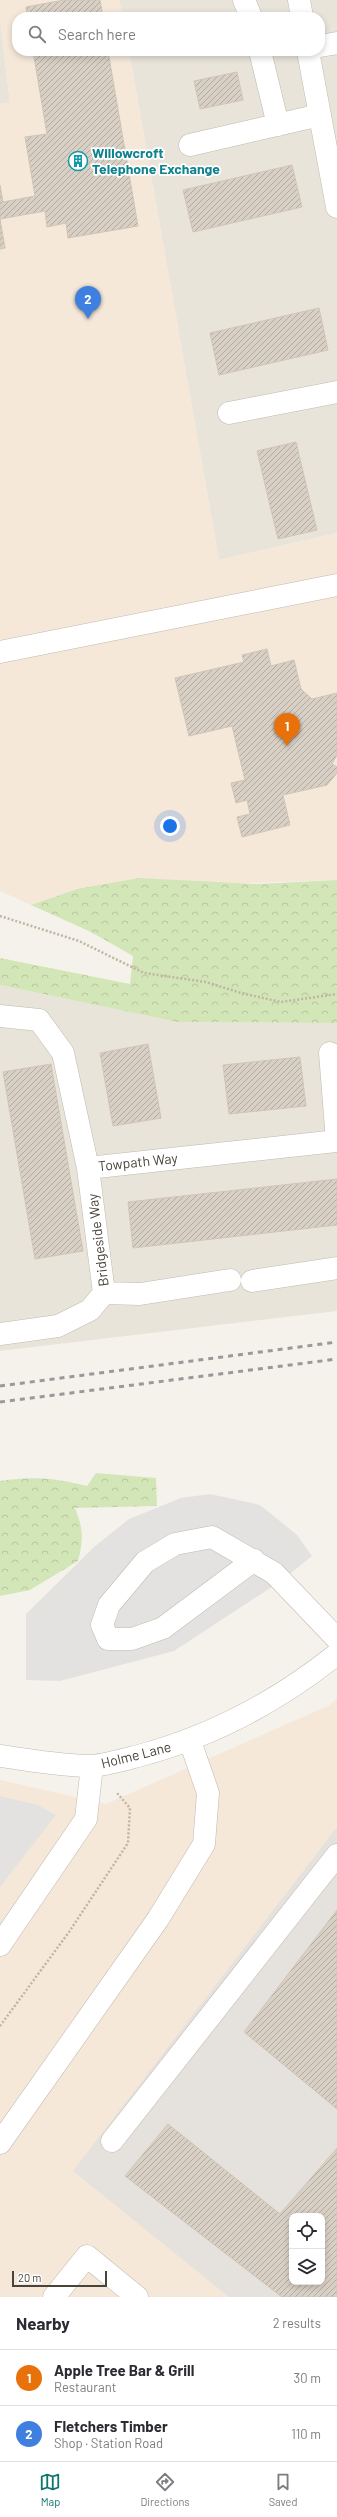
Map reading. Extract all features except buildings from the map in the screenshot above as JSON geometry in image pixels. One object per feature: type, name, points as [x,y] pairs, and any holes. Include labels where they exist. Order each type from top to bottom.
[{"type":"street","points":[[244,0],[249,12]]},
{"type":"street","points":[[299,0],[301,12]]},
{"type":"street","points":[[325,45],[337,43]]},
{"type":"street","points":[[261,56],[278,125]]},
{"type":"street","points":[[309,56],[337,207]]},
{"type":"street","points":[[190,145],[320,115]]},
{"type":"street","points":[[230,413],[337,392]]},
{"type":"street","points":[[0,652],[337,585]]},
{"type":"street","name":"Towpath Way","points":[[0,1016],[39,1020],[63,1053],[88,1168],[337,1142]]},
{"type":"street","points":[[330,1053],[337,1142]]},
{"type":"street","name":"Bridgeside Way","points":[[0,1334],[58,1326],[90,1310],[104,1293],[88,1168]]},
{"type":"street","points":[[252,1281],[337,1268]]},
{"type":"street","points":[[104,1293],[140,1294],[230,1280]]},
{"type":"street","points":[[254,1560],[163,1628],[132,1639],[108,1639],[102,1625],[109,1604],[145,1562],[175,1544],[212,1537],[254,1560],[274,1573],[337,1639]]},
{"type":"street","name":"Holme Lane","points":[[0,1945],[86,1819],[92,1766],[160,1750],[190,1741],[268,1703],[309,1677],[337,1654]]},
{"type":"street","points":[[0,2143],[158,1919],[204,1844],[208,1794],[190,1741]]},
{"type":"street","points":[[0,1756],[92,1766]]},
{"type":"street","points":[[112,2141],[337,1855]]},
{"type":"street","points":[[54,2297],[87,2256],[136,2297]]},
{"type":"path","points":[[0,916],[79,941],[144,973],[206,982],[241,994],[281,1002],[337,994]]},
{"type":"path","points":[[0,2026],[69,1932],[128,1843],[130,1808],[92,1766]]},
{"type":"shaded area","points":[[0,0],[119,0],[122,12],[12,12],[12,56],[130,56],[219,560],[337,533],[337,880],[77,889],[31,905],[0,891],[0,104],[10,102],[0,19]]},
{"type":"shaded area","points":[[119,0],[337,0],[337,533],[219,560],[130,56],[325,56],[325,12],[122,12]]},
{"type":"shaded area","points":[[0,19],[10,103],[0,104]]},
{"type":"shaded area","points":[[0,985],[177,1022],[337,1023],[337,1311],[0,1351]]},
{"type":"shaded area","points":[[210,1494],[260,1505],[297,1535],[312,1556],[281,1581],[174,1651],[60,1681],[26,1680],[26,1614],[94,1547],[129,1519],[181,1498]]},
{"type":"shaded area","points":[[337,1698],[337,2297],[0,2297],[0,1780],[106,1804],[330,1705]]},
{"type":"shaded area","points":[[0,1796],[38,1805],[56,1815],[0,1887]]},
{"type":"shaded area","points":[[337,1827],[337,2297],[229,2297],[73,2171]]},
{"type":"green space","points":[[139,878],[258,884],[337,880],[337,1023],[177,1022],[0,985],[0,958],[130,984],[133,956],[91,932],[31,905],[77,889]]},
{"type":"green space","points":[[96,1473],[156,1478],[157,1506],[75,1508],[82,1534],[78,1561],[30,1590],[0,1596],[0,1481],[34,1478],[65,1481],[87,1486]]},
{"type":"railway","points":[[0,1386],[337,1342]]},
{"type":"railway","points":[[0,1402],[337,1359]]},
{"type":"place","name":"Willowcroft Telephone Exchange","points":[[78,161]]},
{"type":"place","name":"Fletchers Timber","points":[[88,319]]},
{"type":"place","name":"Apple Tree Bar & Grill","points":[[287,746]]}]
